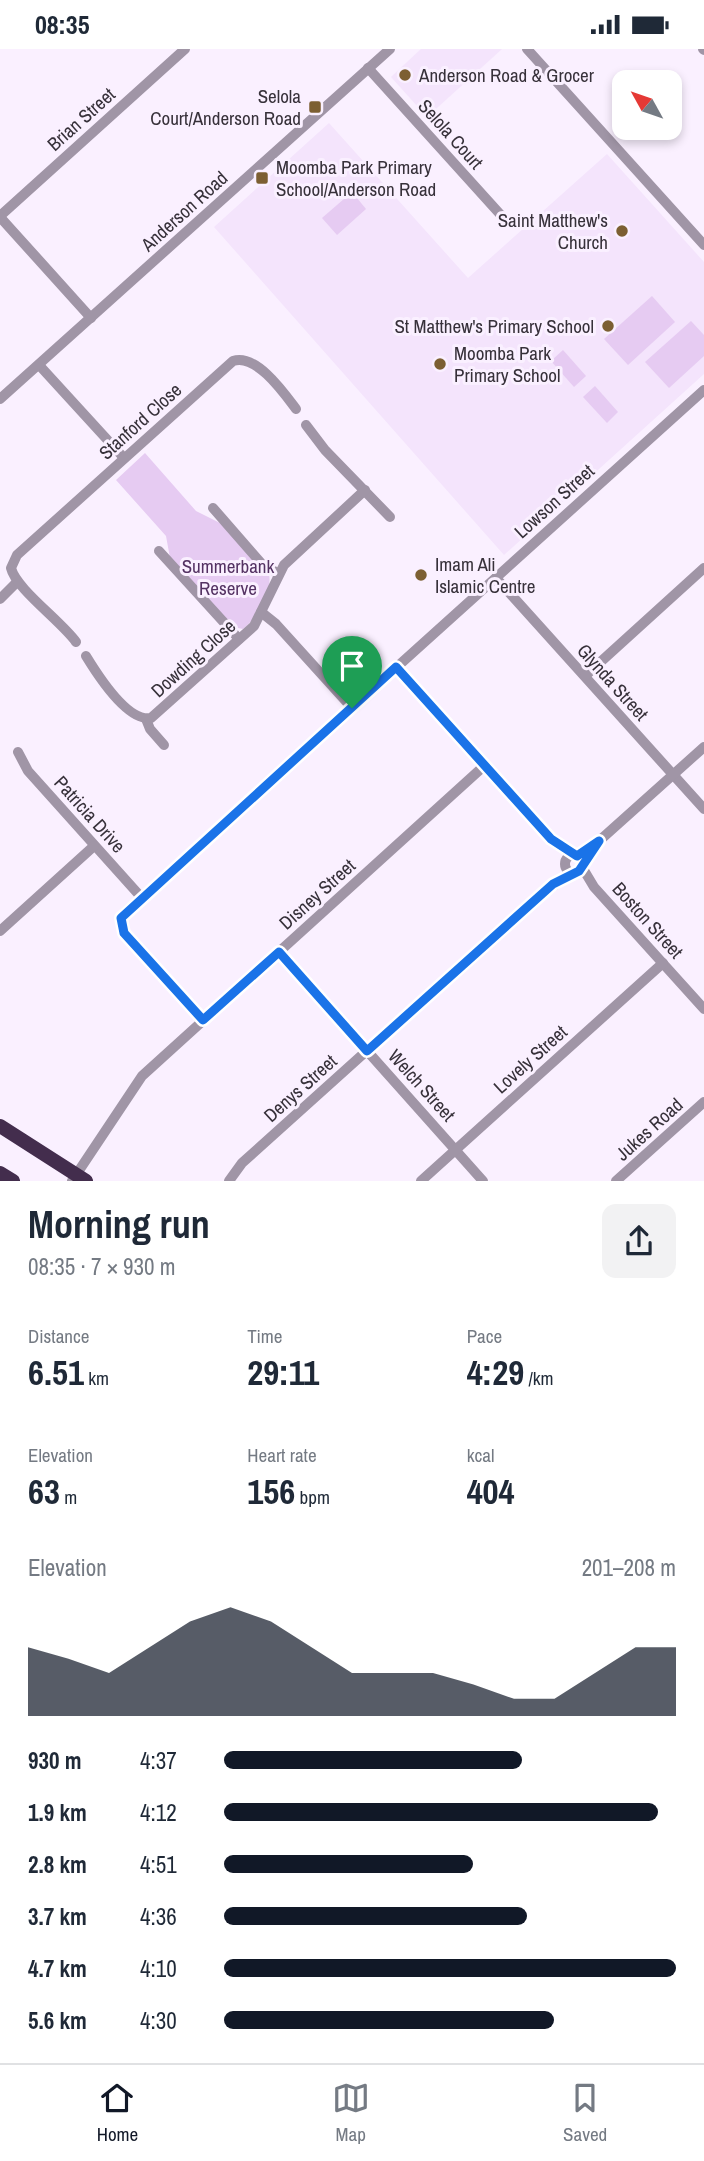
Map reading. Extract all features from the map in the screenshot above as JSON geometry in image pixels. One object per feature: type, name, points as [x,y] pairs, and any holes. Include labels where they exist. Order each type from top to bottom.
[{"type":"highway","points":[[0,1126],[78,1179]]},
{"type":"highway","points":[[0,1173],[13,1181]]},
{"type":"street","name":"Brian Street","points":[[0,216],[185,49]]},
{"type":"street","points":[[527,49],[704,245]]},
{"type":"street","name":"Anderson Road","points":[[0,400],[388,50]]},
{"type":"street","name":"Selola Court","points":[[368,68],[508,223]]},
{"type":"street","points":[[0,216],[92,318]]},
{"type":"street","name":"Stanford Close","points":[[11,565],[17,555],[228,365],[239,359],[251,363],[267,376],[296,409]]},
{"type":"street","points":[[39,365],[124,459]]},
{"type":"street","name":"Lowson Street","points":[[203,1020],[124,933],[121,922],[124,913],[704,390]]},
{"type":"street","points":[[306,425],[325,450],[390,517]]},
{"type":"street","name":"Dowding Close","points":[[86,656],[117,698],[137,717],[146,719],[154,716],[254,626],[277,573],[365,491]]},
{"type":"street","points":[[213,508],[261,563],[277,573]]},
{"type":"street","points":[[159,551],[239,639]]},
{"type":"street","points":[[0,559],[11,565],[18,582],[52,614],[76,642]]},
{"type":"street","points":[[584,676],[704,568]]},
{"type":"street","name":"Glynda Street","points":[[496,578],[704,809]]},
{"type":"street","points":[[0,599],[18,582]]},
{"type":"street","points":[[261,612],[276,624],[352,708]]},
{"type":"street","name":"Boston Street","points":[[396,667],[704,1009]]},
{"type":"street","name":"Dowding Close","points":[[146,719],[150,729],[164,745]]},
{"type":"street","name":"Denys Street","points":[[229,1181],[242,1163],[577,865],[599,841],[704,747]]},
{"type":"street","name":"Patricia Drive","points":[[18,752],[28,771],[141,897]]},
{"type":"street","name":"Disney Street","points":[[78,1179],[136,1082],[484,766]]},
{"type":"street","name":"Boston Street","points":[[551,839],[566,862]]},
{"type":"street","points":[[0,931],[94,846]]},
{"type":"street","points":[[566,862],[577,865]]},
{"type":"street","name":"Denys Street","points":[[553,884],[566,862]]},
{"type":"street","name":"Welch Street","points":[[279,952],[482,1181]]},
{"type":"street","name":"Lovely Street","points":[[421,1181],[663,963]]},
{"type":"street","name":"Jukes Road","points":[[617,1181],[704,1102]]},
{"type":"shaded area","points":[[421,49],[502,49],[427,117],[391,77]]},
{"type":"shaded area","name":"Moomba Park Primary School","points":[[329,123],[468,278],[607,154],[704,262],[704,374],[504,555],[214,227]]},
{"type":"green space","points":[[352,192],[366,209],[337,235],[322,218]]},
{"type":"green space","points":[[652,296],[675,322],[628,365],[604,339]]},
{"type":"green space","points":[[691,321],[704,335],[704,356],[669,388],[645,362]]},
{"type":"green space","points":[[563,350],[586,376],[574,387],[551,361]]},
{"type":"green space","points":[[595,386],[618,412],[607,423],[583,397]]},
{"type":"green space","name":"Summerbank Reserve","points":[[145,453],[196,511],[222,524],[268,571],[270,578],[267,594],[254,618],[243,629],[233,627],[170,558],[166,536],[116,480]]},
{"type":"place","name":"Anderson Road & Grocer","points":[[405,75]]},
{"type":"place","name":"Selola Court/Anderson Road","points":[[315,107]]},
{"type":"place","name":"Moomba Park Primary School/Anderson Road","points":[[262,178]]},
{"type":"place","name":"Saint Matthew's Church","points":[[622,231]]},
{"type":"place","name":"St Matthew's Primary School","points":[[608,326]]},
{"type":"place","name":"Moomba Park Primary School","points":[[440,364]]},
{"type":"place","name":"Imam Ali Islamic Centre","points":[[421,575]]},
{"type":"route","points":[[396,667],[551,839],[577,856],[599,841],[579,871],[553,884],[367,1051],[279,952],[203,1020],[124,933],[121,918],[352,708],[396,667]]}]
